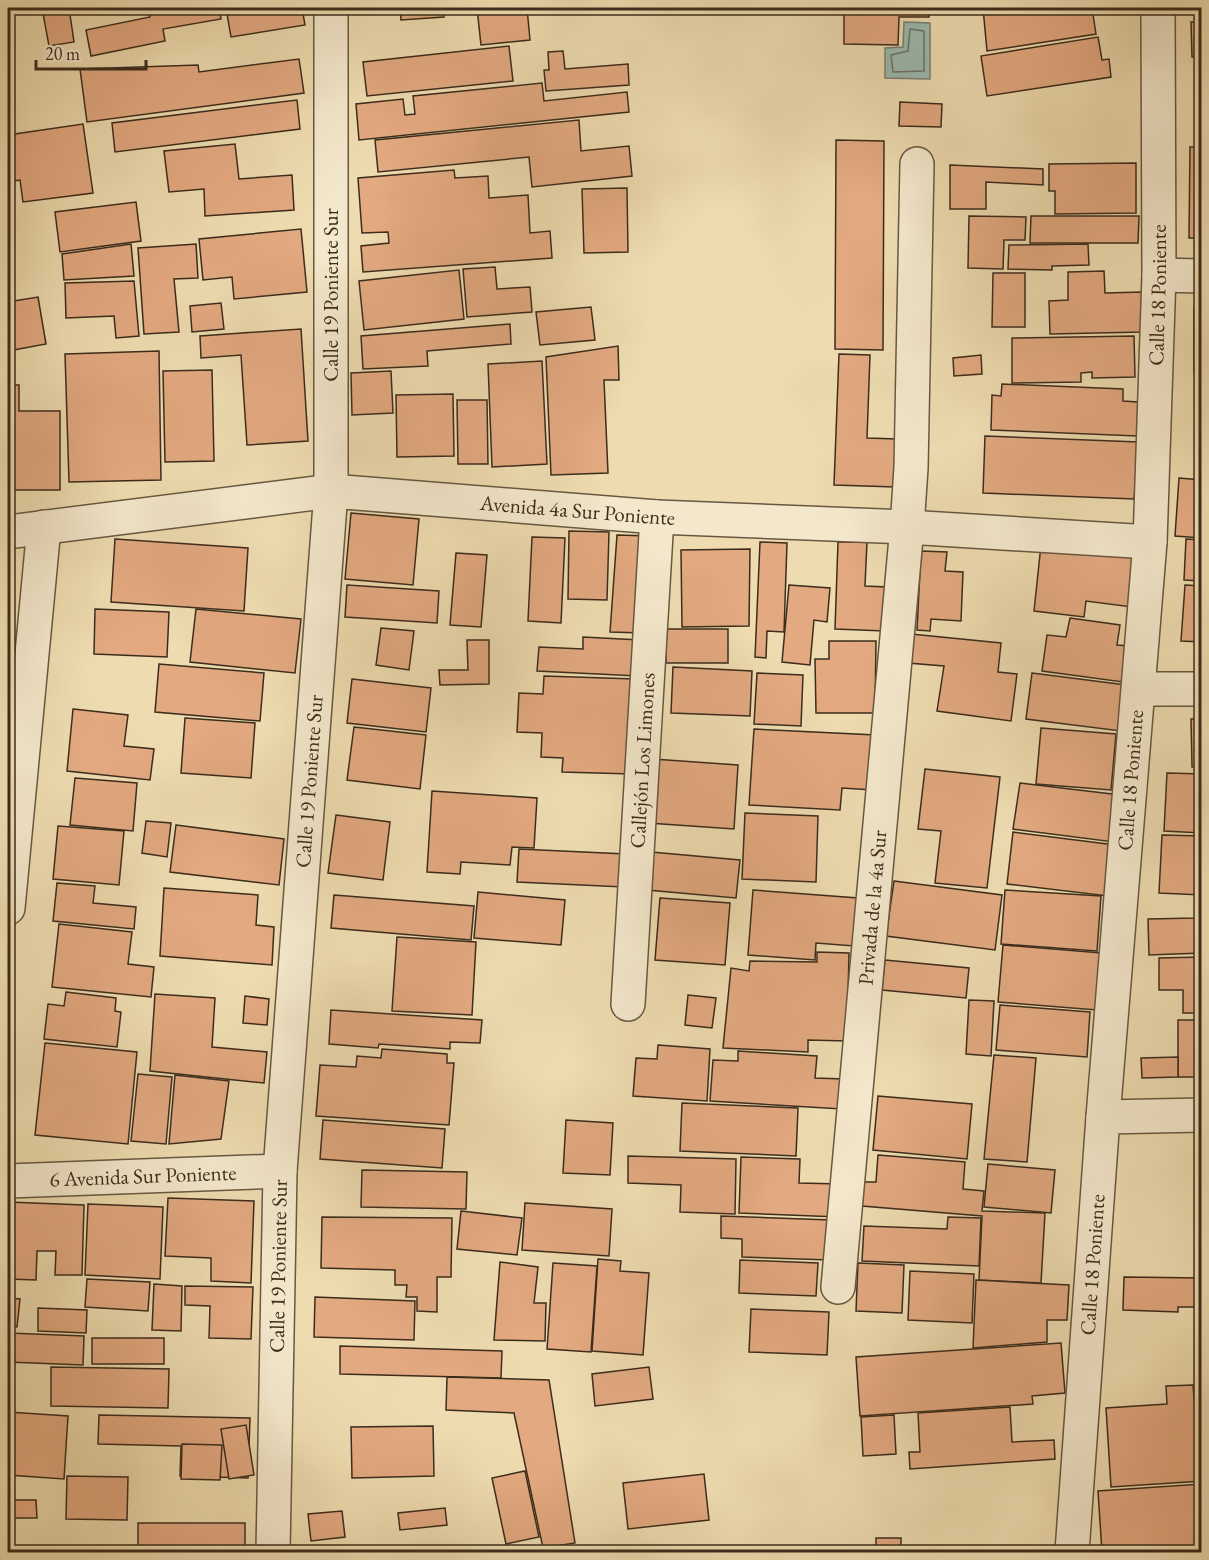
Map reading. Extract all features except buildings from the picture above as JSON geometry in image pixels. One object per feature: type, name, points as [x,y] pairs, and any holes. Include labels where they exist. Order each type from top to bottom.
[{"type":"street","name":"Calle 19 Poniente Sur","points":[[273,1552],[280,1171],[331,491],[331,8]]},
{"type":"street","name":"Calle 18 Poniente","points":[[1072,1552],[1103,1117],[1150,542],[1160,275],[1158,8]]},
{"type":"street","name":"Privada de la 4a Sur","points":[[838,1287],[907,527],[911,468],[917,164]]},
{"type":"street","points":[[1160,275],[1202,276]]},
{"type":"street","name":"Avenida 4a Sur Poniente","points":[[8,532],[331,491],[657,517],[907,527],[1150,542]]},
{"type":"street","name":"Callejón Los Limones","points":[[628,1004],[657,517]]},
{"type":"street","points":[[8,908],[44,527]]},
{"type":"street","points":[[1139,689],[1202,688]]},
{"type":"street","points":[[1103,1117],[1202,1115]]},
{"type":"street","name":"6 Avenida Sur Poniente","points":[[8,1181],[280,1171]]},
{"type":"water","points":[[904,22],[930,23],[930,79],[885,78],[885,48],[903,47]]}]
